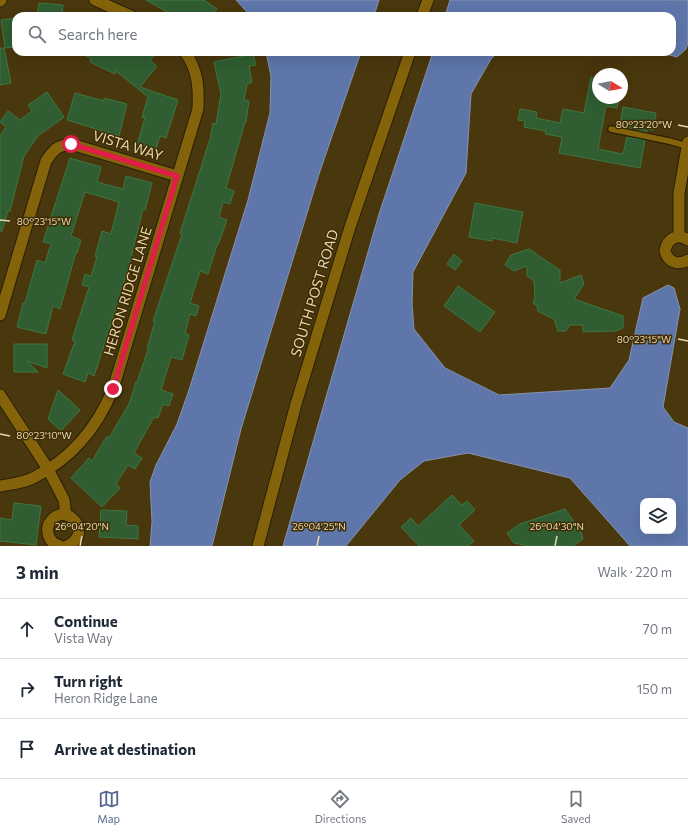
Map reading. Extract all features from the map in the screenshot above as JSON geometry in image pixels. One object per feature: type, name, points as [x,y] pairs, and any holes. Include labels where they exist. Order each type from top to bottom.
[{"type":"street","points":[[95,0],[122,12]]},
{"type":"street","points":[[424,12],[428,0]]},
{"type":"street","name":"HERON RIDGE LANE","points":[[0,486],[31,479],[48,469],[73,450],[94,426],[105,408],[113,389],[198,109],[199,89],[196,74],[187,56]]},
{"type":"street","name":"SOUTH POST ROAD","points":[[258,546],[300,389],[350,227],[409,56]]},
{"type":"street","name":"VISTA WAY","points":[[0,315],[46,161],[52,151],[60,146],[71,144],[177,176]]},
{"type":"street","points":[[687,144],[679,193],[684,238],[674,237],[670,240],[665,250],[669,259],[678,263],[688,260]]},
{"type":"street","points":[[0,395],[48,469],[64,500],[66,515]]},
{"type":"street","points":[[60,546],[55,544],[48,535],[50,522],[59,515],[71,517],[76,521],[79,527],[77,539],[67,546]]},
{"type":"lane","points":[[612,130],[687,144]]},
{"type":"water","points":[[236,0],[379,0],[375,12],[247,12]]},
{"type":"water","points":[[450,0],[688,0],[688,43],[686,49],[677,57],[673,56],[676,56],[676,12],[446,12]]},
{"type":"water","points":[[267,56],[360,56],[319,174],[241,429],[212,546],[150,546],[152,522],[150,482],[156,465],[177,424],[189,390],[248,200],[270,113],[271,76]]},
{"type":"water","points":[[432,56],[494,56],[471,94],[466,173],[413,272],[412,304],[414,329],[445,368],[499,395],[610,388],[629,360],[643,298],[668,285],[674,288],[680,309],[663,407],[674,422],[688,428],[688,546],[630,546],[570,478],[468,453],[424,461],[400,480],[346,546],[283,546],[379,214]]},
{"type":"building","points":[[146,0],[204,0],[217,9],[215,12],[167,12]]},
{"type":"building","points":[[39,3],[63,5],[62,12],[38,12]]},
{"type":"building","points":[[12,19],[12,47],[5,48],[1,20]]},
{"type":"building","points":[[0,48],[4,48],[11,83],[0,85]]},
{"type":"building","points":[[86,56],[154,56],[150,61],[157,66],[140,87],[178,100],[166,138],[160,136],[156,149],[137,144],[145,118],[142,117],[148,97],[116,71],[115,74],[90,62],[91,58]]},
{"type":"building","points":[[243,56],[254,56],[256,65],[249,66],[252,82],[247,84],[244,100],[249,101],[246,122],[226,188],[234,191],[230,204],[223,202],[219,217],[227,220],[208,274],[200,271],[190,303],[199,306],[196,316],[190,314],[185,334],[189,335],[182,360],[171,357],[161,390],[173,394],[169,406],[163,404],[158,418],[154,417],[134,453],[142,458],[135,469],[128,465],[116,484],[120,488],[102,507],[71,478],[89,458],[92,461],[107,436],[109,438],[129,404],[148,350],[147,349],[155,321],[153,321],[182,234],[180,233],[210,139],[213,123],[216,124],[221,94],[214,62]]},
{"type":"building","points":[[591,77],[592,104],[618,104],[617,108],[606,106],[598,149],[623,154],[627,137],[645,140],[640,168],[559,153],[562,137],[545,134],[546,131],[524,127],[525,121],[518,120],[520,109],[537,112],[536,118],[560,123],[563,109],[584,113]]},
{"type":"building","points":[[47,92],[64,117],[38,136],[24,156],[10,211],[8,211],[2,231],[0,231],[0,136],[6,127],[0,122],[8,111],[20,120],[32,111],[28,105]]},
{"type":"building","points":[[75,93],[104,101],[104,98],[127,104],[119,136],[67,120]]},
{"type":"building","points":[[623,107],[656,113],[653,130],[647,129],[647,132],[628,128],[629,126],[620,124]]},
{"type":"building","points":[[70,158],[101,167],[97,182],[123,189],[126,176],[152,183],[145,210],[143,209],[129,266],[94,376],[88,373],[85,382],[63,374],[75,344],[75,341],[72,340],[89,287],[82,285],[85,274],[91,276],[97,257],[95,256],[102,231],[111,234],[119,202],[85,192],[71,236],[81,240],[77,253],[76,252],[60,309],[53,306],[46,334],[17,327],[37,260],[45,263],[51,244],[43,242]]},
{"type":"building","points":[[475,203],[523,212],[517,243],[492,238],[492,241],[469,237]]},
{"type":"building","points":[[529,249],[560,270],[560,283],[581,275],[584,284],[574,299],[623,316],[623,328],[615,331],[583,332],[583,325],[570,325],[566,331],[558,331],[554,319],[538,311],[537,306],[533,303],[535,298],[534,281],[527,276],[527,266],[514,271],[505,265],[511,255]]},
{"type":"building","points":[[454,254],[462,261],[455,270],[447,264]]},
{"type":"building","points":[[458,286],[495,312],[480,332],[444,306]]},
{"type":"building","points":[[14,344],[47,344],[47,368],[27,361],[38,372],[14,372]]},
{"type":"building","points":[[58,390],[80,410],[61,431],[48,419]]},
{"type":"building","points":[[452,495],[462,505],[467,501],[475,510],[459,525],[474,541],[468,546],[419,546],[401,527],[411,518],[418,526]]},
{"type":"building","points":[[14,503],[41,506],[36,545],[0,541],[0,518],[12,520]]},
{"type":"building","points":[[565,509],[581,532],[583,539],[573,546],[528,546],[514,543],[507,533],[520,524]]},
{"type":"building","points":[[101,510],[127,511],[126,525],[138,526],[138,539],[99,537]]},
{"type":"route","points":[[71,144],[177,176],[113,389]]}]
